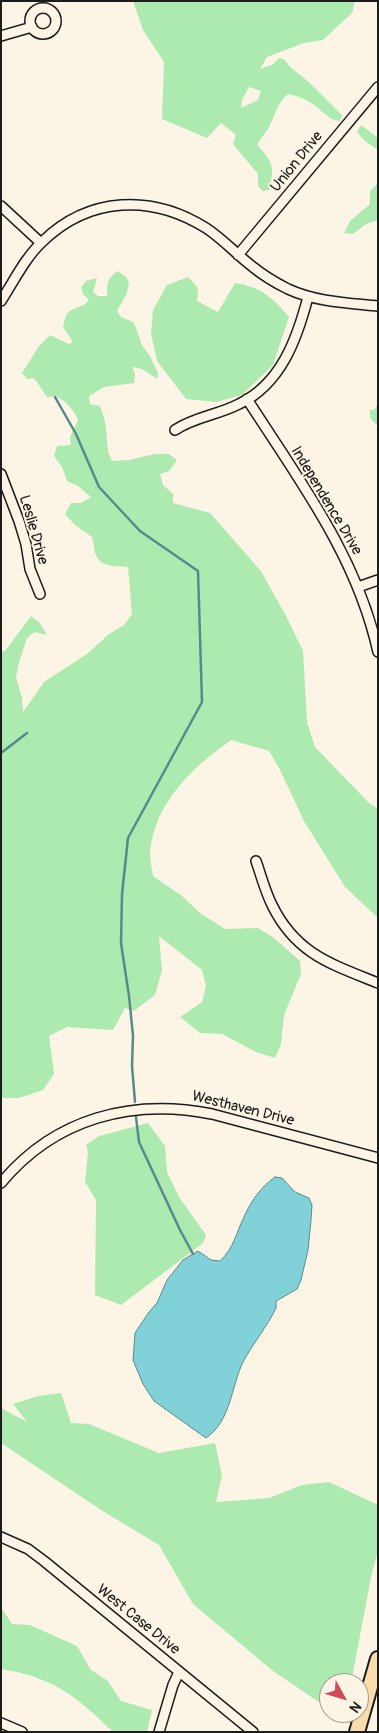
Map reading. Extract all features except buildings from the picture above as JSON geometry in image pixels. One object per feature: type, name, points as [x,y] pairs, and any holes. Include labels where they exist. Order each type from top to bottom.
[{"type":"main road","points":[[357,1732],[378,1659]]},
{"type":"street","points":[[1,36],[32,27]]},
{"type":"street","name":"Union Drive","points":[[238,254],[378,87]]},
{"type":"street","points":[[1,301],[28,258],[56,228],[84,213],[109,206],[146,205],[172,211],[192,220],[219,237],[253,268],[272,281],[308,297],[378,306]]},
{"type":"street","points":[[1,206],[41,243]]},
{"type":"street","points":[[175,430],[186,423],[225,410],[247,399],[279,369],[296,337],[308,297]]},
{"type":"street","name":"Independence Drive","points":[[247,399],[326,521],[350,566],[367,610],[378,652]]},
{"type":"street","name":"Leslie Drive","points":[[1,474],[19,521],[26,544],[30,569],[40,594]]},
{"type":"street","points":[[358,587],[378,580]]},
{"type":"street","points":[[256,861],[271,904],[282,923],[296,941],[310,953],[327,962],[378,983]]},
{"type":"street","name":"Westhaven Drive","points":[[1,1183],[29,1154],[80,1123],[115,1112],[149,1108],[188,1108],[378,1158]]},
{"type":"street","name":"West Case Drive","points":[[1,1537],[28,1549],[44,1561],[254,1732]]},
{"type":"street","points":[[159,1732],[173,1685],[180,1672]]},
{"type":"street","points":[[1,1723],[22,1732]]},
{"type":"green space","points":[[133,1],[355,1],[352,13],[323,40],[304,43],[267,57],[260,69],[272,65],[279,58],[285,60],[289,66],[310,83],[342,115],[340,121],[328,117],[314,105],[299,97],[288,94],[284,97],[269,128],[257,145],[269,160],[272,170],[269,190],[263,191],[258,186],[258,174],[233,144],[236,135],[221,123],[207,138],[162,119],[164,62],[143,30]],"holes":[[[249,87],[261,91],[258,100],[241,108],[242,100]]]},
{"type":"green space","points":[[361,125],[378,138],[378,150],[365,141],[357,132]]},
{"type":"green space","points":[[378,183],[378,220],[366,224],[353,234],[344,233],[350,221],[370,204],[370,191]]},
{"type":"green space","points":[[118,271],[129,282],[127,293],[117,311],[121,317],[133,322],[142,345],[158,373],[157,379],[142,369],[132,367],[135,374],[134,383],[104,387],[89,396],[90,404],[100,406],[112,461],[129,460],[155,454],[169,454],[177,460],[169,471],[160,474],[163,485],[173,494],[173,503],[210,513],[261,571],[303,651],[307,722],[315,747],[369,803],[378,809],[378,918],[345,887],[304,821],[269,751],[231,740],[190,774],[167,802],[153,835],[150,853],[151,862],[153,876],[182,896],[200,913],[225,929],[258,928],[274,938],[300,961],[301,974],[284,1015],[281,1044],[275,1058],[256,1052],[222,1034],[200,1033],[180,1017],[202,1002],[206,986],[202,970],[159,936],[162,970],[155,995],[134,1011],[125,1008],[113,1030],[67,1027],[49,1036],[54,1074],[43,1090],[19,1098],[3,1098],[1,1096],[1,652],[5,651],[31,616],[39,622],[47,635],[34,632],[27,638],[19,662],[16,677],[22,698],[23,712],[44,682],[87,654],[109,634],[124,625],[132,614],[128,567],[104,564],[97,558],[92,537],[75,525],[65,514],[71,503],[81,503],[91,497],[78,486],[67,481],[62,467],[54,456],[57,446],[71,445],[70,437],[78,420],[66,403],[56,396],[47,397],[34,378],[27,379],[22,373],[39,346],[50,335],[69,344],[73,342],[63,327],[69,311],[87,303],[89,300],[83,294],[81,287],[86,281],[97,278],[93,292],[98,296],[107,296],[108,282]]},
{"type":"green space","points":[[188,277],[198,288],[197,301],[218,312],[235,283],[259,290],[277,304],[289,317],[273,365],[242,395],[216,402],[186,399],[157,361],[151,334],[153,310],[167,285]]},
{"type":"green space","points":[[378,404],[378,426],[370,418],[370,410],[374,410]]},
{"type":"green space","points":[[148,1123],[165,1146],[167,1172],[179,1197],[206,1235],[203,1243],[121,1305],[95,1295],[96,1200],[85,1182],[88,1152],[86,1145],[99,1136]]},
{"type":"green space","points":[[61,1393],[71,1423],[89,1424],[159,1453],[215,1443],[222,1475],[216,1502],[269,1498],[302,1485],[329,1482],[378,1505],[378,1552],[372,1572],[353,1673],[319,1673],[319,1702],[273,1671],[193,1604],[159,1545],[101,1510],[1,1443],[1,1408],[27,1422],[13,1404],[38,1396]]},
{"type":"green space","points":[[1,1607],[12,1624],[30,1625],[77,1646],[91,1670],[108,1681],[121,1701],[152,1710],[147,1732],[113,1732],[87,1708],[63,1690],[35,1677],[1,1669]]},
{"type":"water","points":[[275,1177],[282,1178],[295,1192],[309,1198],[312,1205],[308,1250],[301,1280],[297,1289],[276,1301],[276,1308],[243,1362],[226,1413],[214,1431],[206,1438],[154,1401],[143,1384],[133,1360],[135,1333],[157,1303],[167,1280],[183,1260],[198,1251],[211,1260],[220,1261],[225,1256],[232,1246],[253,1200],[265,1185]]},
{"type":"waterway","points":[[55,397],[76,434],[99,487],[140,531],[198,571],[202,702],[128,838],[122,894],[121,943],[133,1036],[132,1066],[135,1102]]},
{"type":"waterway","points":[[1,753],[27,733]]},
{"type":"waterway","points":[[136,1117],[139,1142],[193,1254]]}]
